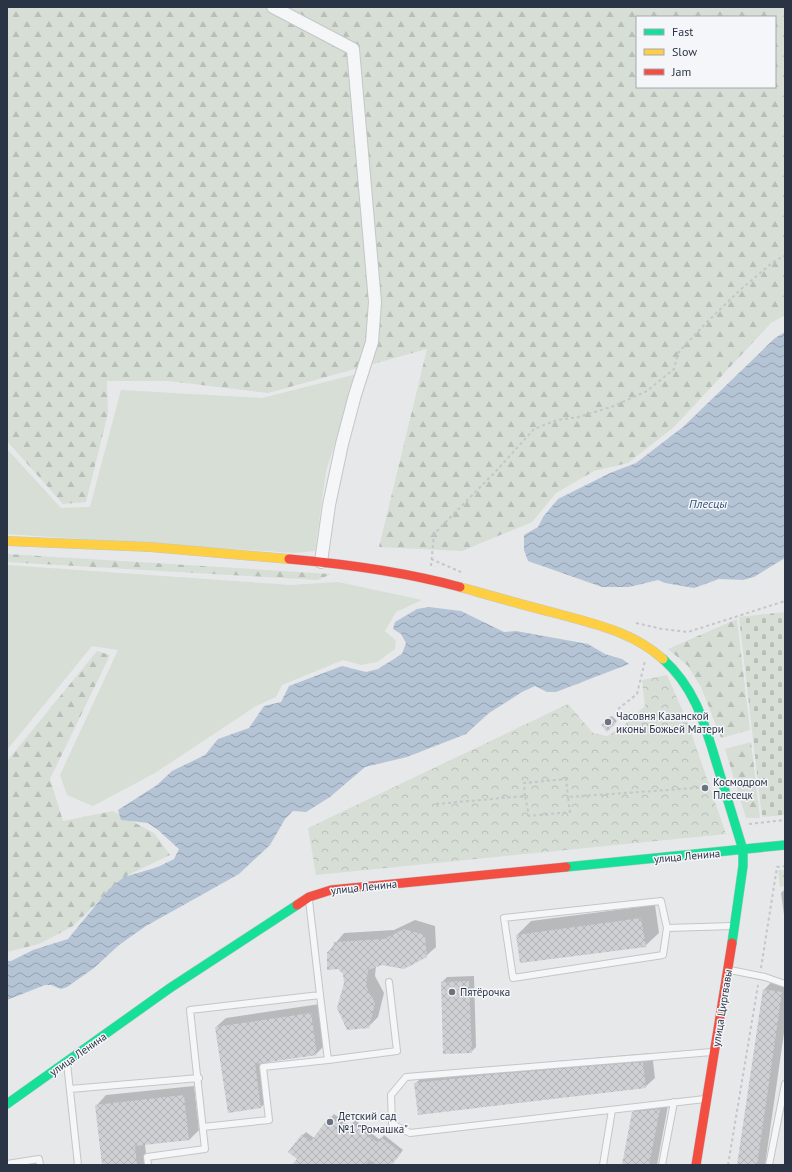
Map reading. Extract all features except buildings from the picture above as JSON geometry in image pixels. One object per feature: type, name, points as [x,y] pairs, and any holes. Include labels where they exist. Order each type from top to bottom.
[{"type":"main road","name":"улица Циргвавы","points":[[7,541],[150,547],[321,562],[430,579],[601,626],[627,635],[648,646],[671,667],[687,688],[700,710],[743,850],[743,866],[735,926],[696,1165]]},
{"type":"main road","name":"улица Ленина","points":[[7,1104],[170,988],[309,897],[331,890],[743,850],[785,844]]},
{"type":"street","points":[[273,7],[353,49],[366,196],[375,302],[372,342],[355,395],[342,444],[329,505],[321,562]]},
{"type":"lane","points":[[309,897],[328,1060]]},
{"type":"lane","points":[[661,902],[667,928],[663,955],[513,978],[504,918],[661,902]]},
{"type":"lane","points":[[667,928],[735,926]]},
{"type":"lane","points":[[728,970],[760,975],[785,984]]},
{"type":"lane","points":[[203,1127],[269,1120],[263,1067],[397,1051],[389,982]]},
{"type":"lane","points":[[148,1165],[147,1157],[205,1149],[199,1078],[190,1010],[320,995]]},
{"type":"lane","points":[[707,1099],[410,1133],[392,1124],[391,1096],[406,1077],[714,1051]]},
{"type":"lane","points":[[67,1062],[78,1165]]},
{"type":"lane","points":[[70,1089],[199,1078]]},
{"type":"lane","points":[[769,1165],[785,1084]]},
{"type":"lane","points":[[662,1165],[674,1102]]},
{"type":"lane","points":[[603,1165],[612,1110]]},
{"type":"lane","points":[[7,1164],[39,1159],[40,1165]]},
{"type":"path","points":[[430,579],[434,534],[498,469],[534,429],[557,420],[579,417],[614,406],[647,391],[674,369],[678,353],[707,322],[739,291],[772,263],[785,255]]},
{"type":"path","points":[[431,560],[467,574]]},
{"type":"path","points":[[636,622],[662,629],[688,632],[785,601]]},
{"type":"path","points":[[618,709],[637,694],[648,646]]},
{"type":"path","points":[[566,779],[568,797],[570,812],[529,816],[524,783],[566,779]]},
{"type":"path","points":[[568,797],[723,786]]},
{"type":"path","points":[[436,804],[525,796]]},
{"type":"path","points":[[728,1165],[778,867],[785,866]]},
{"type":"green space","points":[[7,7],[785,7],[785,315],[771,323],[674,427],[628,463],[594,471],[556,493],[532,522],[462,551],[379,547],[427,349],[268,393],[168,381],[107,381],[108,413],[86,502],[63,504],[7,441]]},
{"type":"green space","points":[[357,374],[326,471],[315,551],[295,553],[7,534],[7,449],[61,508],[90,507],[121,390],[262,398]]},
{"type":"green space","points":[[7,554],[331,574],[318,580],[7,562]]},
{"type":"green space","points":[[7,565],[291,585],[338,582],[422,600],[396,612],[385,631],[396,641],[395,649],[377,662],[361,665],[343,660],[282,685],[276,697],[256,706],[155,773],[93,806],[67,795],[60,775],[118,650],[92,646],[7,750]]},
{"type":"green space","points":[[785,612],[785,815],[762,817],[739,617]]},
{"type":"green space","points":[[737,619],[750,730],[721,738],[701,687],[688,666],[668,649]]},
{"type":"green space","points":[[97,651],[110,655],[50,779],[63,821],[113,811],[154,833],[170,855],[124,877],[73,926],[39,944],[7,952],[7,761]]},
{"type":"green space","points":[[667,675],[687,721],[726,834],[316,875],[308,828],[568,704],[593,733],[607,736],[620,729],[645,706],[642,680]]},
{"type":"green space","points":[[751,742],[760,818],[746,818],[725,749]]},
{"type":"green space","points":[[778,870],[785,870],[785,886],[780,887]]},
{"type":"water","name":"Плесцы","points":[[785,332],[785,558],[754,577],[743,580],[719,579],[694,588],[665,583],[658,580],[629,587],[602,587],[528,561],[524,550],[524,535],[538,527],[543,517],[558,499],[610,473],[636,463],[683,427],[775,338]]},
{"type":"water","points":[[429,607],[461,611],[504,632],[516,631],[588,644],[605,654],[622,659],[629,664],[556,692],[547,692],[535,686],[522,692],[489,713],[466,734],[407,757],[365,767],[330,797],[306,812],[293,811],[285,819],[270,845],[239,874],[146,926],[119,945],[94,968],[67,987],[61,989],[51,985],[45,985],[7,1000],[7,961],[11,961],[33,950],[68,939],[109,889],[124,877],[158,867],[174,859],[179,849],[158,830],[148,823],[121,820],[118,810],[157,785],[172,771],[205,755],[218,739],[249,728],[264,706],[281,702],[289,686],[342,666],[366,672],[378,669],[402,654],[406,643],[401,634],[393,629],[395,622],[417,609]]},
{"type":"traffic: fast","points":[[663,659],[684,683],[692,696],[704,723],[743,850],[743,866],[732,943]]},
{"type":"traffic: fast","points":[[566,867],[785,845]]},
{"type":"traffic: fast","points":[[7,1104],[170,988],[297,905]]},
{"type":"traffic: slow","points":[[7,541],[150,547],[289,559]]},
{"type":"traffic: slow","points":[[460,587],[612,630],[639,642],[651,649],[663,659]]},
{"type":"traffic: jam","points":[[289,559],[375,569],[460,587]]},
{"type":"traffic: jam","points":[[297,905],[309,897],[331,890],[566,867]]},
{"type":"traffic: jam","points":[[696,1165],[732,943]]},
{"type":"place","name":"Часовня Казанской иконы Божьей Матери","points":[[608,722]]},
{"type":"place","name":"Космодром Плесецк","points":[[705,788]]},
{"type":"place","name":"Пятёрочка","points":[[452,992]]},
{"type":"place","name":"Детский сад №1 \"Ромашка\"","points":[[330,1122]]}]
